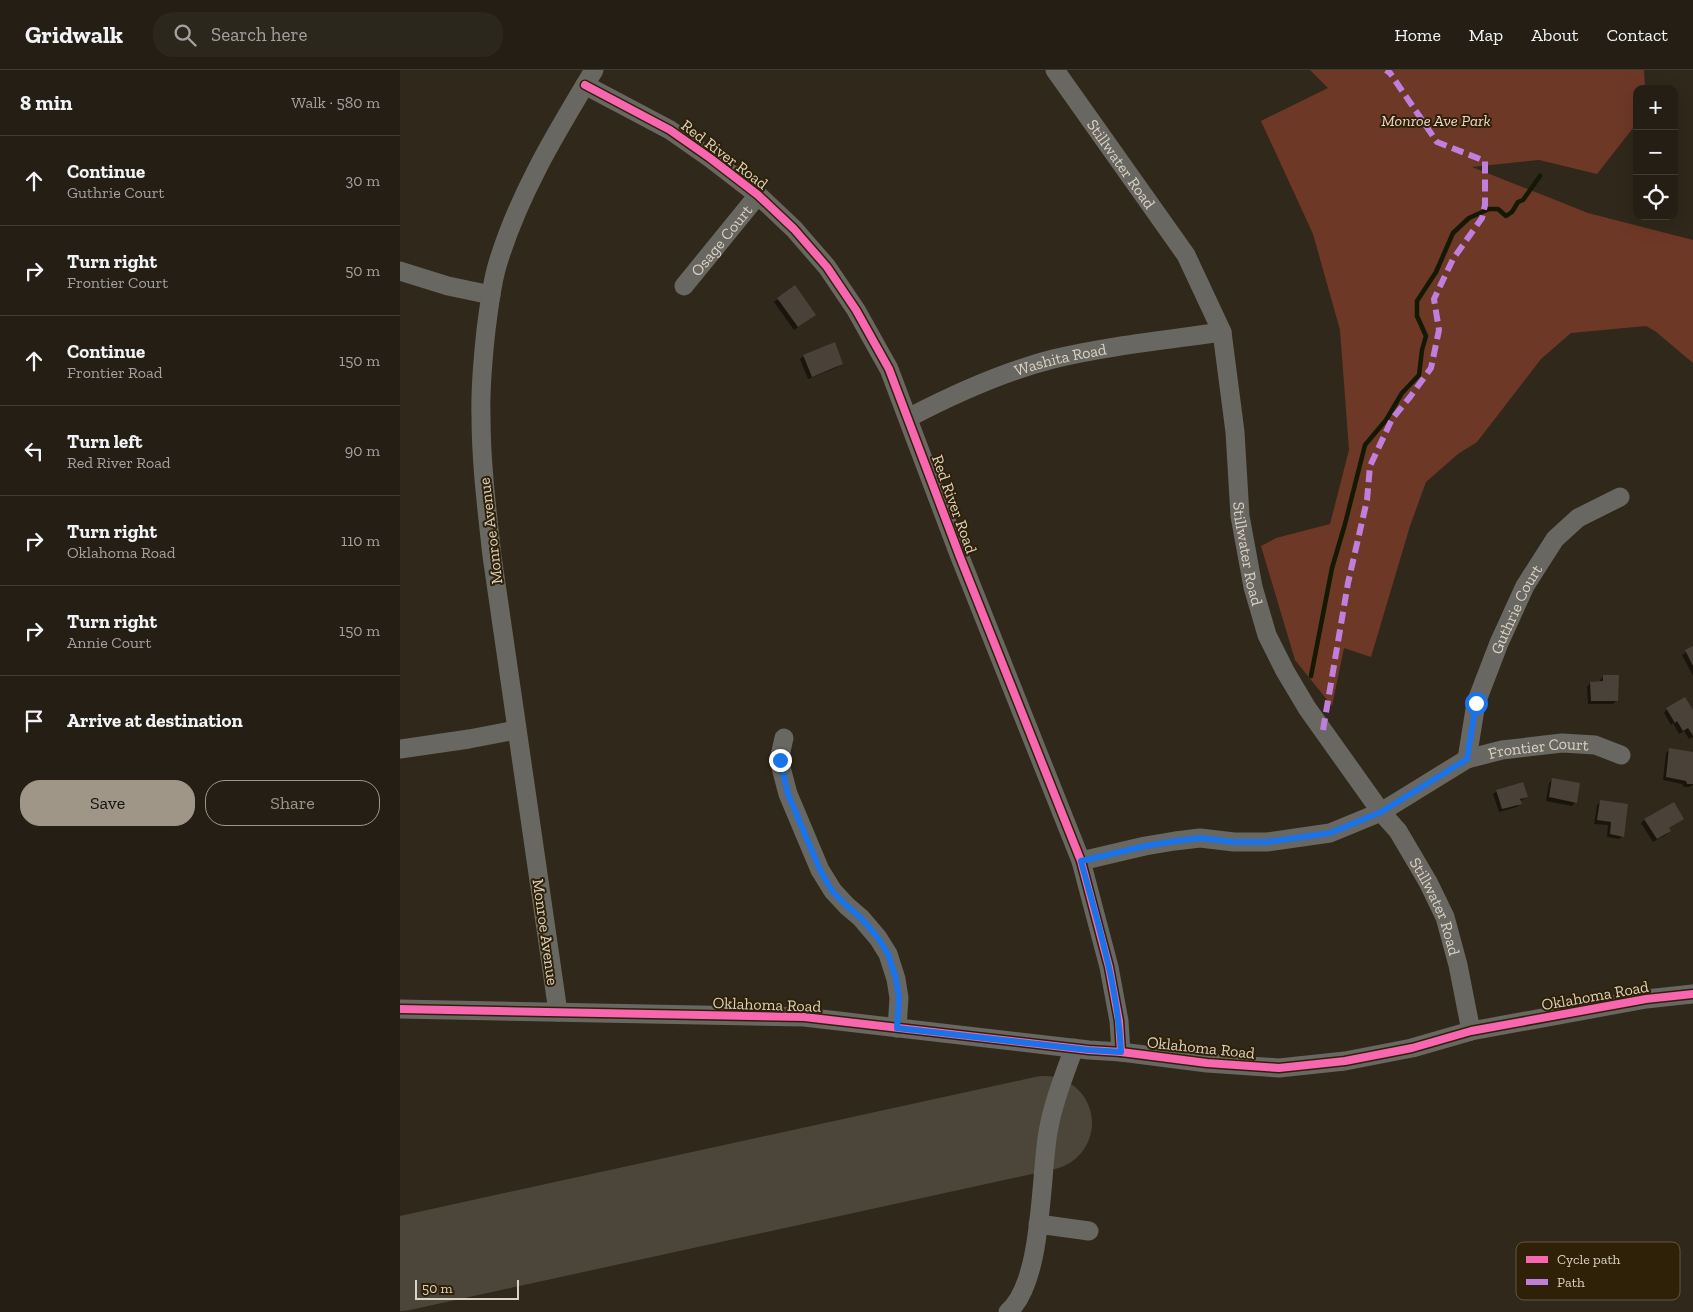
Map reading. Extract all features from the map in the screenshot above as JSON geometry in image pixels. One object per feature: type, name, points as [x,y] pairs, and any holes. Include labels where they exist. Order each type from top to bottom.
[{"type":"street","name":"Stillwater Road","points":[[1055,70],[1186,255],[1222,332],[1235,432],[1240,516],[1253,587],[1267,635],[1285,672],[1307,708],[1381,812],[1398,831],[1428,882],[1445,917],[1458,965],[1471,1031]]},
{"type":"street","name":"Red River Road","points":[[590,77],[710,158],[758,195],[794,229],[826,267],[856,310],[889,369],[960,558],[1081,861],[1109,967],[1119,1021],[1121,1052]]},
{"type":"street","name":"Monroe Avenue","points":[[558,1012],[492,556],[484,482],[480,417],[482,364],[490,295],[504,245],[544,154],[590,77]]},
{"type":"street","name":"Osage Court","points":[[684,286],[758,195]]},
{"type":"street","points":[[400,270],[448,286],[490,295]]},
{"type":"street","name":"Washita Road","points":[[908,418],[953,395],[1007,374],[1052,360],[1106,349],[1222,332]]},
{"type":"street","name":"Guthrie Court","points":[[1467,759],[1476,703],[1525,586],[1555,539],[1578,518],[1620,497]]},
{"type":"street","points":[[400,748],[469,739],[516,730]]},
{"type":"street","points":[[784,738],[780,760],[788,794],[820,870],[832,891],[861,918],[878,938],[888,954],[896,979],[899,998],[897,1028]]},
{"type":"street","name":"Frontier Court","points":[[1081,861],[1145,846],[1200,838],[1234,842],[1267,842],[1330,833],[1381,812],[1467,759],[1502,750],[1562,743],[1595,745],[1621,754]]},
{"type":"street","name":"Oklahoma Road","points":[[400,1009],[804,1017],[1207,1063],[1279,1068],[1345,1061],[1412,1048],[1471,1031],[1646,999],[1693,994]]},
{"type":"street","points":[[1008,1312],[1024,1291],[1030,1274],[1038,1224],[1048,1133],[1055,1102],[1074,1048]]},
{"type":"street","points":[[1038,1224],[1090,1231]]},
{"type":"green space","name":"Monroe Ave Park","points":[[1310,70],[1644,70],[1645,85],[1633,85],[1633,128],[1597,174],[1539,160],[1472,167],[1588,213],[1693,240],[1693,363],[1655,331],[1646,326],[1571,333],[1541,359],[1477,442],[1458,454],[1426,482],[1410,526],[1371,657],[1344,648],[1332,706],[1295,660],[1261,546],[1276,538],[1330,524],[1349,450],[1340,330],[1313,234],[1261,121],[1328,88]]},
{"type":"building","points":[[795,285],[816,315],[798,327],[777,298]]},
{"type":"building","points":[[835,342],[843,364],[812,377],[803,355]]},
{"type":"building","points":[[1693,646],[1693,666],[1685,650]]},
{"type":"building","points":[[1603,675],[1619,675],[1618,701],[1591,701],[1590,682],[1603,681]]},
{"type":"building","points":[[1685,697],[1693,710],[1693,736],[1688,728],[1683,731],[1677,721],[1675,723],[1666,708]]},
{"type":"building","points":[[1669,748],[1693,752],[1693,784],[1687,784],[1686,781],[1666,777]]},
{"type":"building","points":[[1552,778],[1580,783],[1577,803],[1549,797]]},
{"type":"building","points":[[1523,782],[1528,797],[1520,799],[1522,804],[1502,809],[1496,790]]},
{"type":"building","points":[[1600,800],[1628,804],[1624,837],[1610,834],[1611,822],[1597,820]]},
{"type":"building","points":[[1674,802],[1684,819],[1669,828],[1671,831],[1657,839],[1644,819]]},
{"type":"waterway","points":[[1311,676],[1332,568],[1365,445],[1386,420],[1402,393],[1419,375],[1426,336],[1417,316],[1417,301],[1436,272],[1453,233],[1469,218],[1489,209],[1498,209],[1506,216],[1512,212],[1518,202],[1523,200],[1540,176]]},
{"type":"runway","points":[[400,1264],[1045,1123]]},
{"type":"marked path","points":[[1323,730],[1348,583],[1367,500],[1370,466],[1392,419],[1431,368],[1439,330],[1434,299],[1453,259],[1482,218],[1485,205],[1485,161],[1437,142],[1390,73],[1386,70]]},
{"type":"cycle path","points":[[585,85],[670,130],[758,195],[794,229],[827,267],[856,310],[889,369],[960,557],[1081,861],[1109,967],[1119,1021],[1121,1052]]},
{"type":"cycle path","points":[[400,1009],[804,1017],[1207,1063],[1279,1068],[1345,1061],[1412,1048],[1471,1031],[1646,999],[1693,994]]},
{"type":"route","points":[[780,760],[788,794],[820,870],[832,891],[861,918],[878,938],[888,954],[896,979],[899,998],[897,1028],[1121,1052],[1119,1021],[1109,967],[1081,861],[1145,846],[1200,838],[1234,842],[1267,842],[1330,833],[1381,812],[1467,759],[1476,703]]}]
